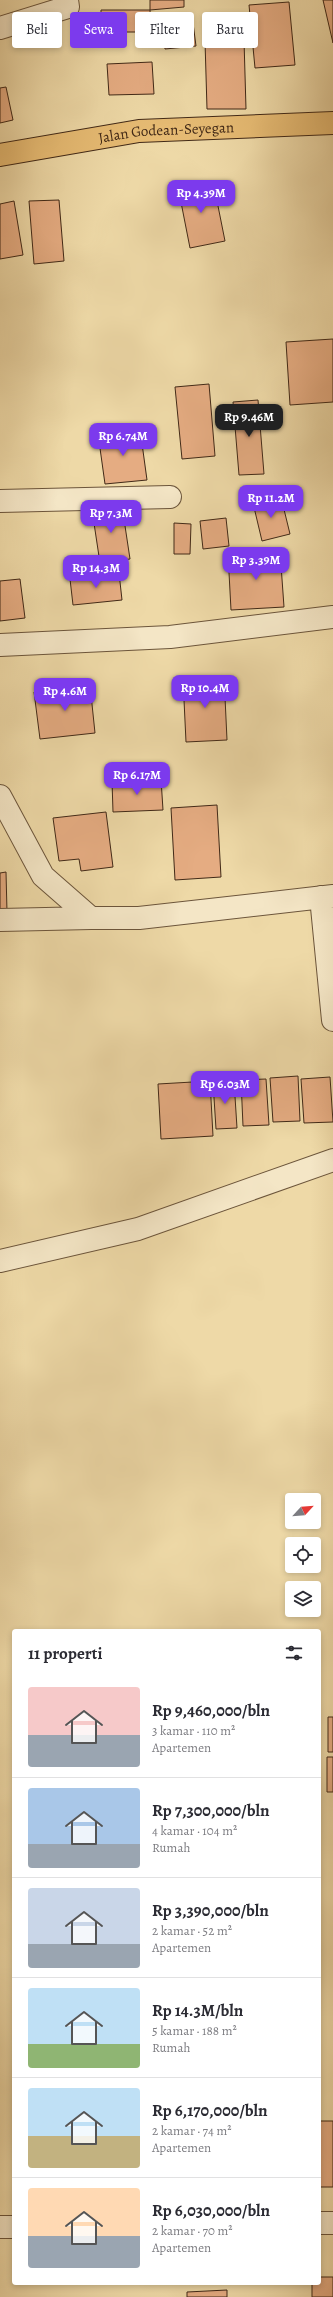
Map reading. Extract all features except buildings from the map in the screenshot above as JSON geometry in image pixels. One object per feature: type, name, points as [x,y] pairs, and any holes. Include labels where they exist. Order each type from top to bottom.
[{"type":"main road","name":"Jalan Godean-Seyegan","points":[[0,155],[139,132],[333,123]]},
{"type":"street","points":[[0,28],[68,7],[68,0]]},
{"type":"street","points":[[0,501],[170,496]]},
{"type":"street","points":[[0,645],[170,637],[333,617]]},
{"type":"street","points":[[0,796],[43,876],[91,918]]},
{"type":"street","points":[[0,920],[139,918],[327,896],[333,1020]]},
{"type":"street","points":[[0,1261],[138,1229],[333,1160]]},
{"type":"street","points":[[321,2223],[333,2223]]},
{"type":"street","points":[[0,2227],[12,2227]]}]
